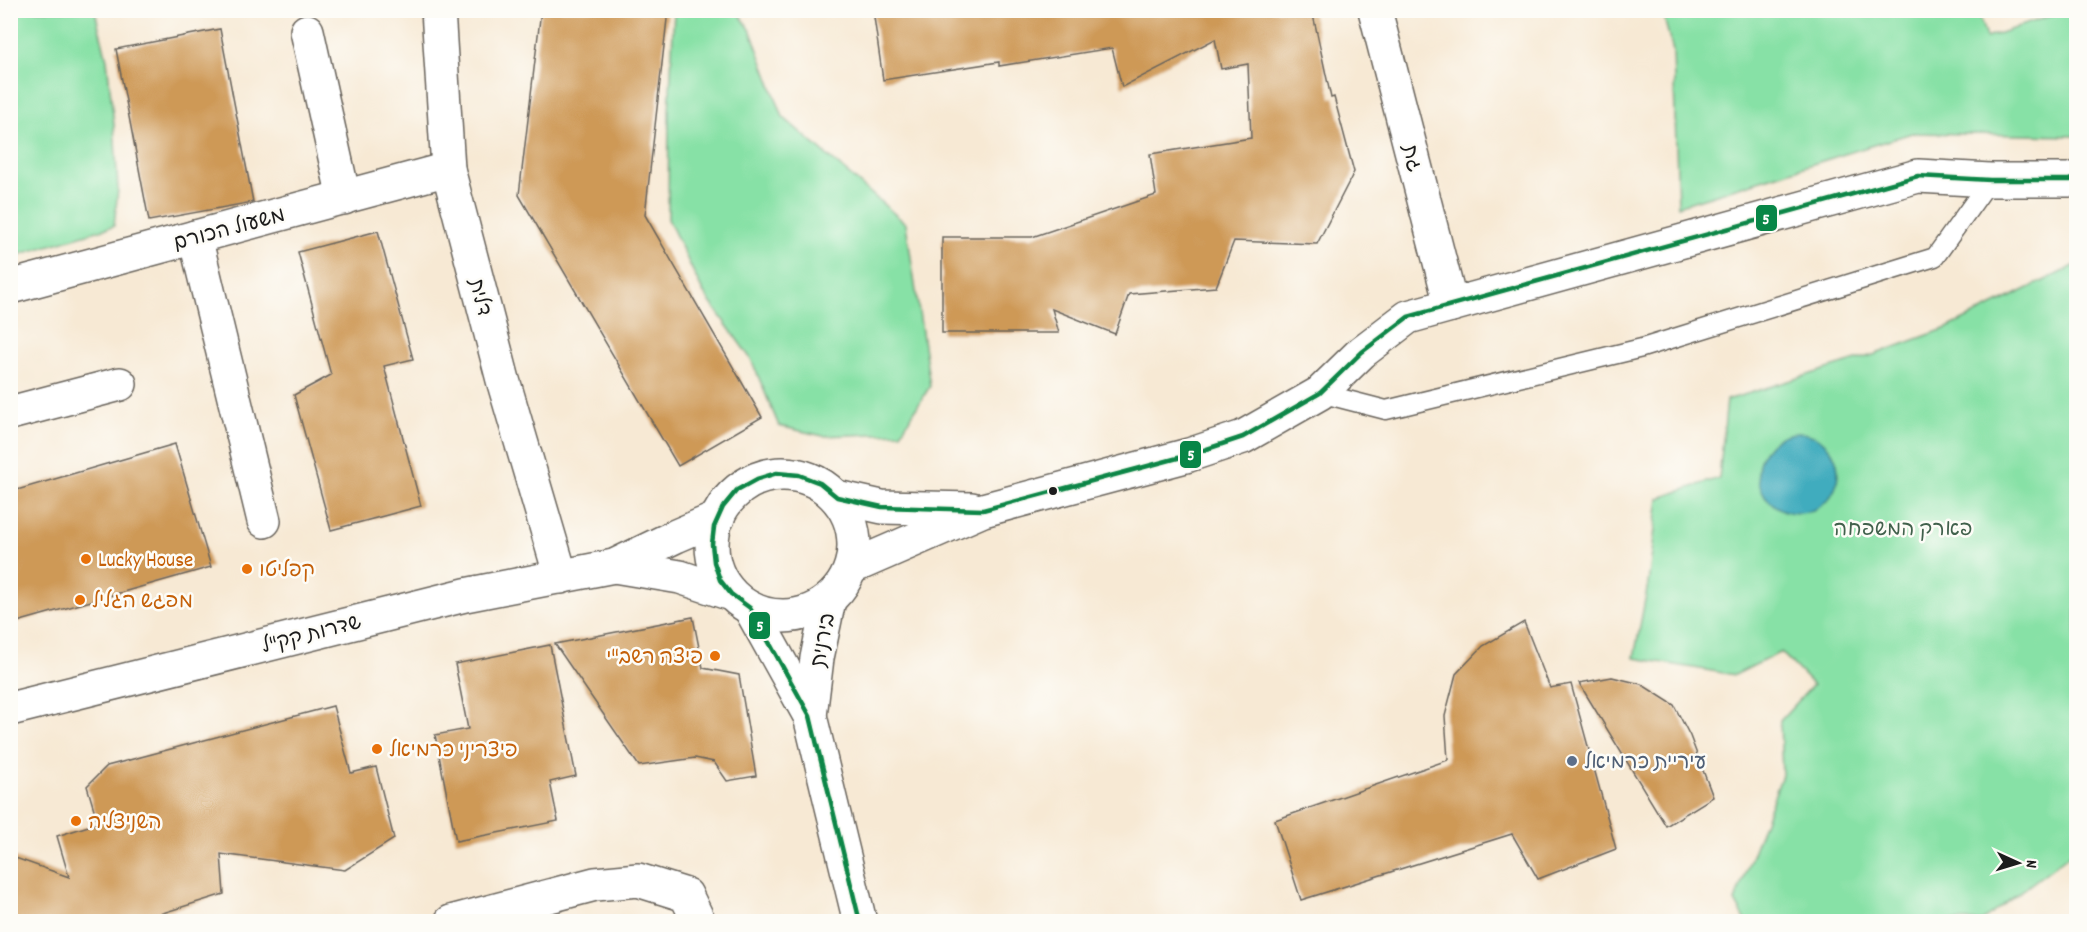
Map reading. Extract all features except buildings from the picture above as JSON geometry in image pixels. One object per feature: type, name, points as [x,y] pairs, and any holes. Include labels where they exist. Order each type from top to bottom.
[{"type":"street","name":"דלית","points":[[438,10],[448,169],[503,380],[561,577]]},
{"type":"street","name":"גת","points":[[1375,10],[1451,305]]},
{"type":"street","points":[[307,31],[344,198]]},
{"type":"street","name":"משעול הכורם","points":[[10,287],[448,169]]},
{"type":"street","points":[[852,567],[983,510],[1190,455],[1243,437],[1320,393],[1362,352],[1407,317],[1918,176],[1990,180],[2070,180],[2076,178]]},
{"type":"street","points":[[195,237],[264,521]]},
{"type":"street","points":[[10,413],[120,384]]},
{"type":"street","points":[[614,566],[680,577],[740,601],[760,614],[777,617],[796,616],[814,610],[840,589],[852,567],[855,539],[849,517],[837,497],[820,483],[799,475],[777,474],[757,479],[737,490],[723,507],[714,527],[712,544],[714,562],[720,580],[740,601]]},
{"type":"street","points":[[837,497],[882,507],[983,510]]},
{"type":"street","points":[[614,566],[718,518]]},
{"type":"street","name":"שדרות קק\"ל","points":[[10,709],[465,595],[614,566]]},
{"type":"street","name":"בירנית","points":[[810,716],[817,658],[829,600]]},
{"type":"street","name":"בירנית","points":[[740,601],[810,716],[860,921]]},
{"type":"street","points":[[451,921],[595,884],[638,880],[686,895],[699,921]]},
{"type":"lane","points":[[1320,393],[1386,410],[1642,348],[1935,257],[1990,180]]},
{"type":"green space","points":[[11,10],[95,11],[107,60],[118,189],[114,226],[11,257]]},
{"type":"green space","points":[[674,11],[737,11],[750,29],[783,117],[906,224],[930,386],[901,433],[823,436],[779,426],[751,359],[703,292],[668,219],[669,113]]},
{"type":"green space","points":[[1662,11],[1978,11],[1986,38],[2064,11],[2076,11],[2076,136],[1912,133],[1678,206],[1673,51]]},
{"type":"green space","name":"פארק המשפחה","points":[[2076,265],[2076,850],[1982,921],[1746,921],[1735,901],[1782,775],[1780,721],[1813,685],[1781,652],[1735,675],[1634,658],[1648,584],[1659,498],[1719,478],[1727,400],[1876,354],[1947,328]]},
{"type":"water","points":[[1798,433],[1813,436],[1826,445],[1835,458],[1838,473],[1835,488],[1826,501],[1813,510],[1798,513],[1783,510],[1770,501],[1761,488],[1758,473],[1761,458],[1770,445],[1783,436]]},
{"type":"transit line","name":"5","points":[[860,922],[810,716],[750,608],[731,594],[720,580],[714,562],[712,544],[714,527],[723,507],[737,490],[757,479],[777,473],[799,475],[820,483],[837,497],[882,507],[983,510],[1189,455],[1243,437],[1320,393],[1362,352],[1408,317],[1918,176],[1990,180],[2070,180],[2076,178]]},
{"type":"place","name":"Lucky House","points":[[86,559]]},
{"type":"place","name":"קפליטו","points":[[247,569]]},
{"type":"place","name":"מפגש הגליל","points":[[80,600]]},
{"type":"place","name":"פיצה רשב\"י","points":[[715,656]]},
{"type":"place","name":"פיצריני כרמיאל","points":[[377,749]]},
{"type":"place","name":"עיריית כרמיאל","points":[[1572,761]]},
{"type":"place","name":"השניצליה","points":[[76,821]]}]
